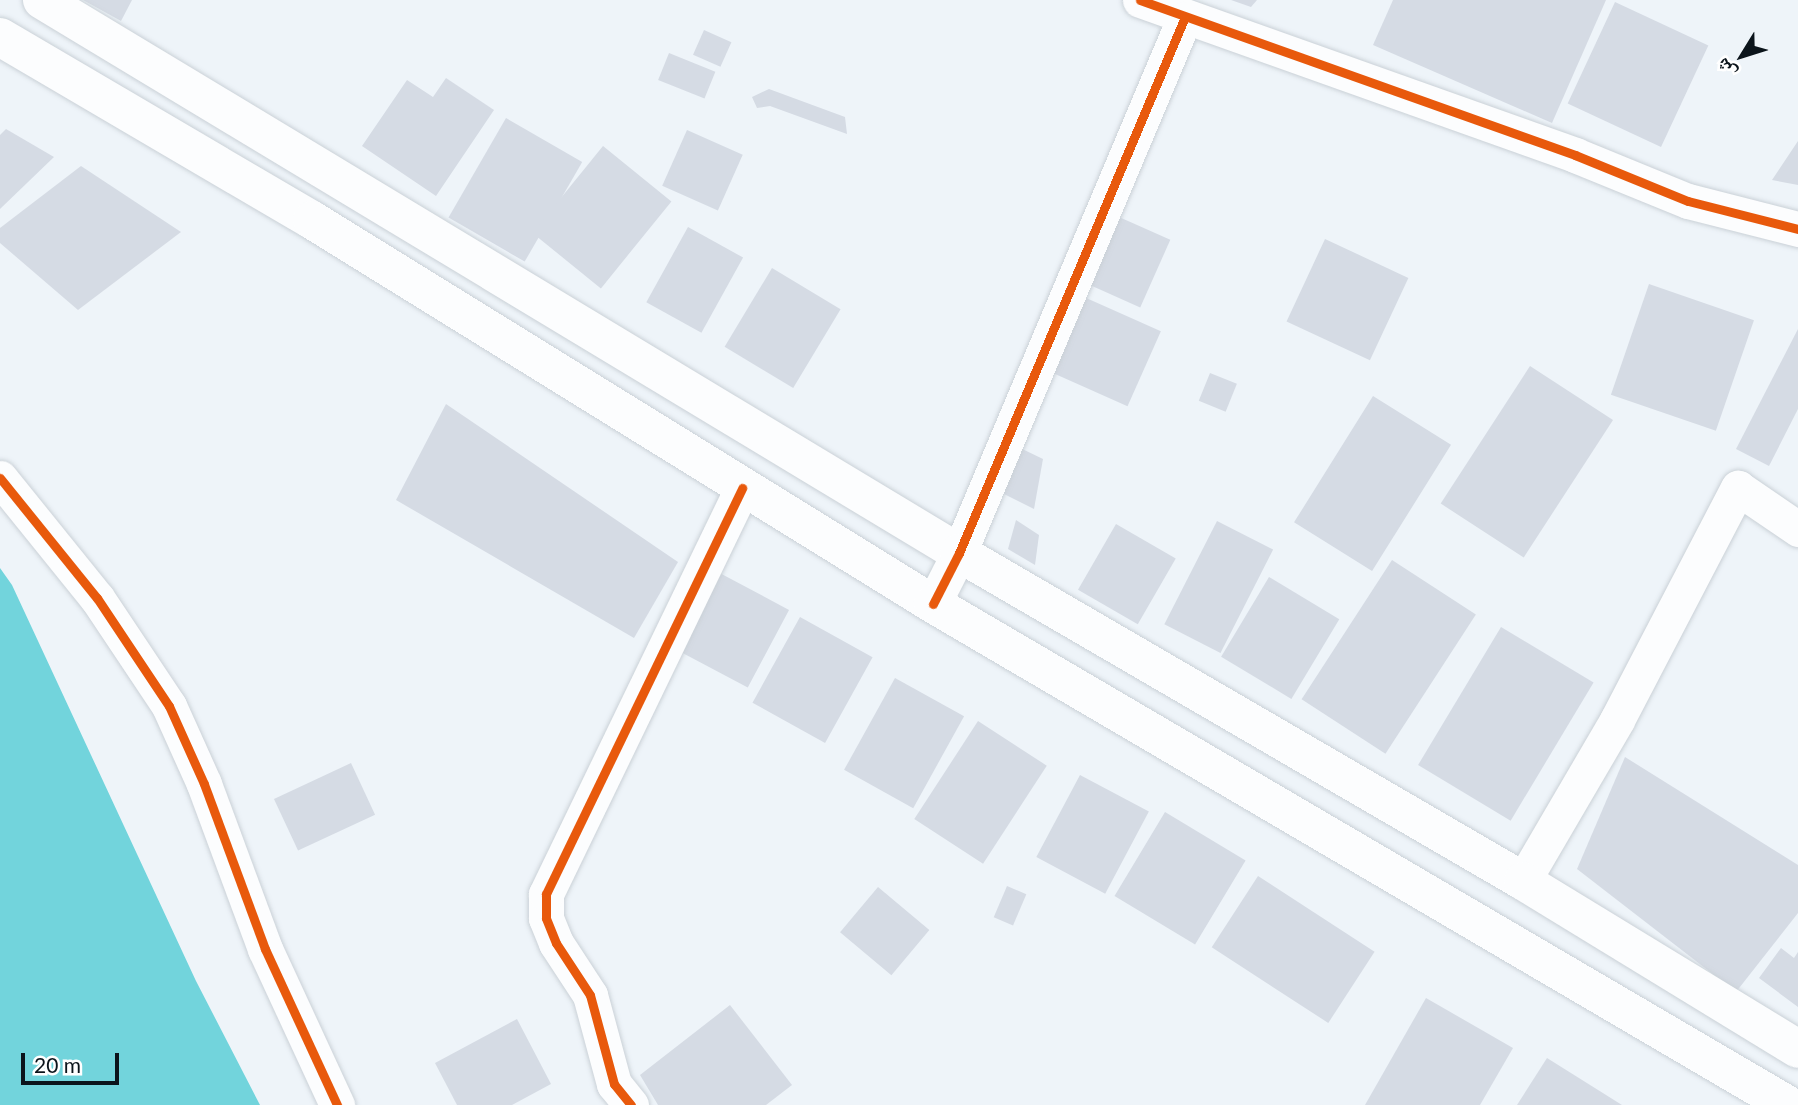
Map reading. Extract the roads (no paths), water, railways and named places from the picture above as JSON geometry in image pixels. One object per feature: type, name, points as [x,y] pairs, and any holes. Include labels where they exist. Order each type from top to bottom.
[{"type":"main road","points":[[42,0],[959,553],[1523,881],[1798,1049]]},
{"type":"main road","points":[[0,37],[312,220],[933,604],[1788,1105]]},
{"type":"street","points":[[1140,0],[1184,19],[1334,68],[1688,201],[1798,229]]},
{"type":"street","points":[[933,604],[959,553],[1184,19]]},
{"type":"street","points":[[0,478],[97,598],[169,706],[204,784],[265,949],[337,1105]]},
{"type":"street","points":[[631,1105],[614,1083],[590,995],[556,943],[546,918],[546,894],[742,488]]},
{"type":"street","points":[[1523,881],[1617,720],[1738,488],[1798,529]]},
{"type":"water","points":[[0,568],[12,585],[196,981],[260,1105],[0,1105]]}]
